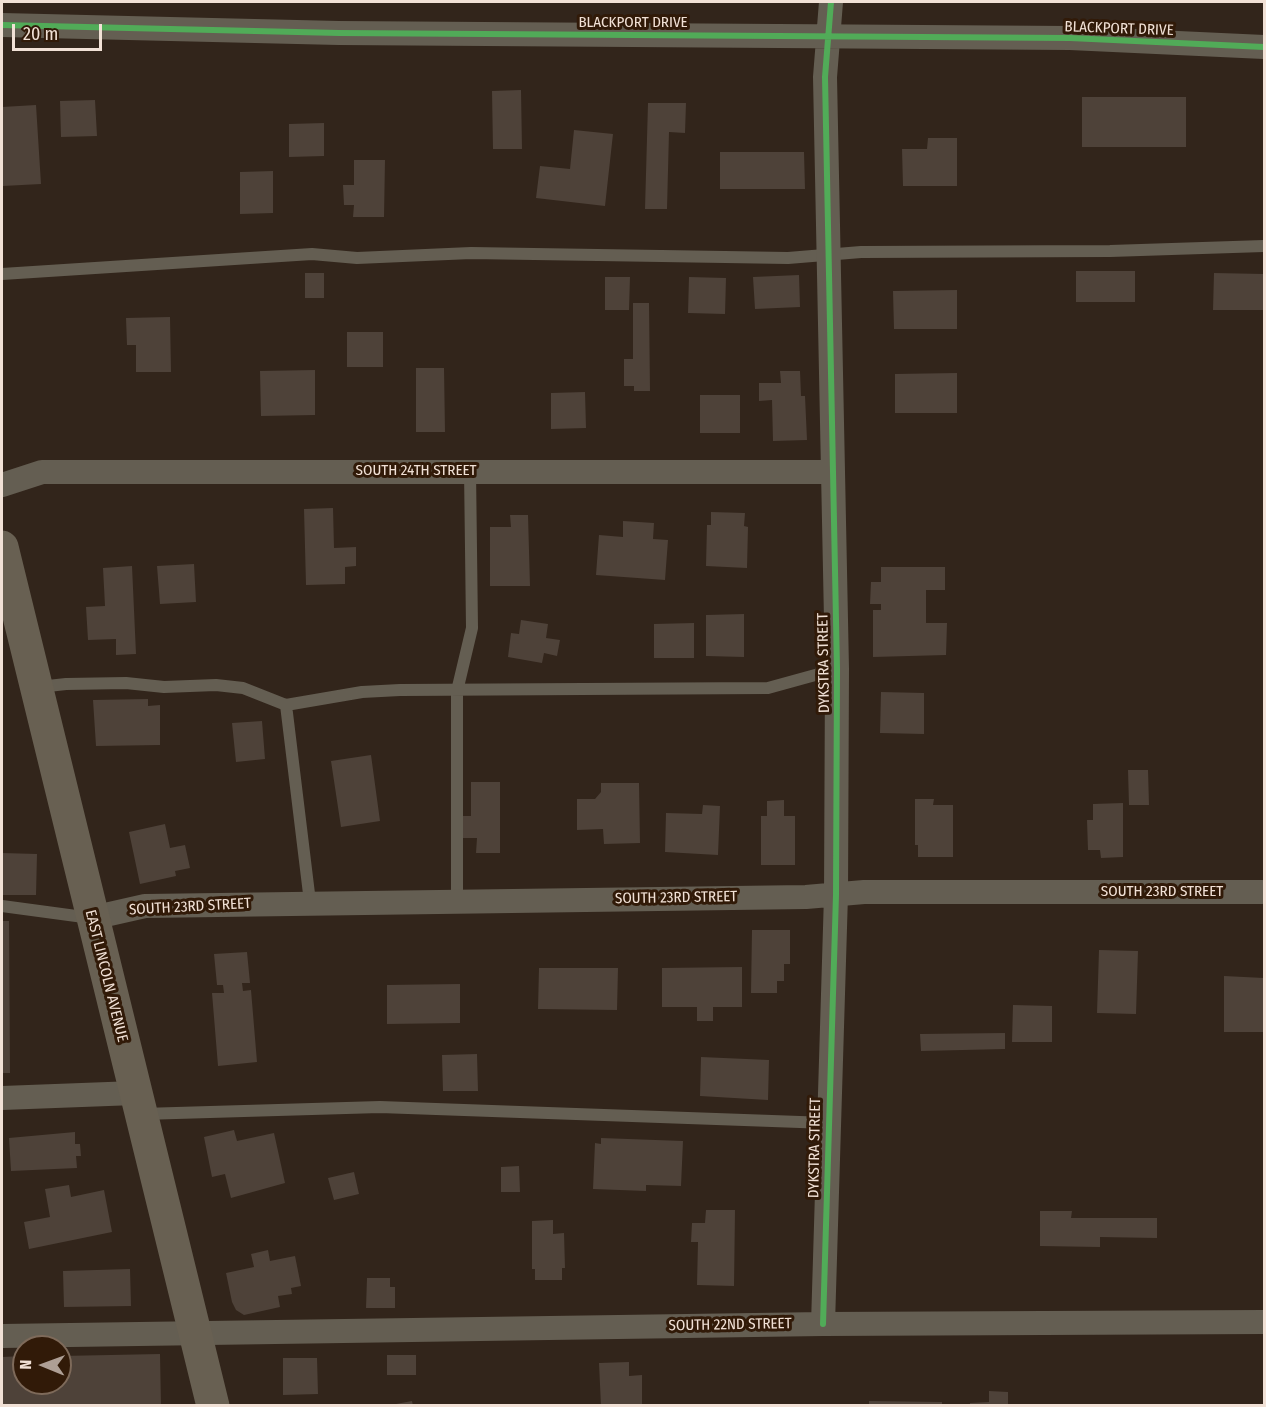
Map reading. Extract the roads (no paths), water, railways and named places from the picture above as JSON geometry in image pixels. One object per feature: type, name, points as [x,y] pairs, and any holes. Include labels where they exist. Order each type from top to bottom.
[{"type":"main road","name":"EAST LINCOLN AVENUE","points":[[4,566],[213,1406]]},
{"type":"street","name":"DYKSTRA STREET","points":[[823,1324],[836,895],[837,669],[825,77],[831,2]]},
{"type":"street","name":"BLACKPORT DRIVE","points":[[2,25],[327,33],[1071,38],[1264,47]]},
{"type":"street","name":"SOUTH 24TH STREET","points":[[2,485],[42,472],[470,470],[832,472]]},
{"type":"street","name":"SOUTH 23RD STREET","points":[[92,918],[145,906],[310,902],[836,895],[864,892],[1262,892]]},
{"type":"street","points":[[2,1098],[138,1103]]},
{"type":"street","name":"SOUTH 22ND STREET","points":[[2,1336],[823,1324],[1264,1322]]},
{"type":"lane","points":[[2,274],[312,254],[357,258],[471,253],[788,258],[861,252],[1110,251],[1264,246]]},
{"type":"lane","points":[[457,900],[457,691],[472,628],[470,470]]},
{"type":"lane","points":[[36,688],[104,683],[164,687],[216,685],[243,688],[286,705],[362,692],[768,688],[837,669]]},
{"type":"lane","points":[[286,705],[310,902]]},
{"type":"lane","points":[[2,906],[92,918]]},
{"type":"lane","points":[[138,1103],[380,1107],[828,1123]]}]
